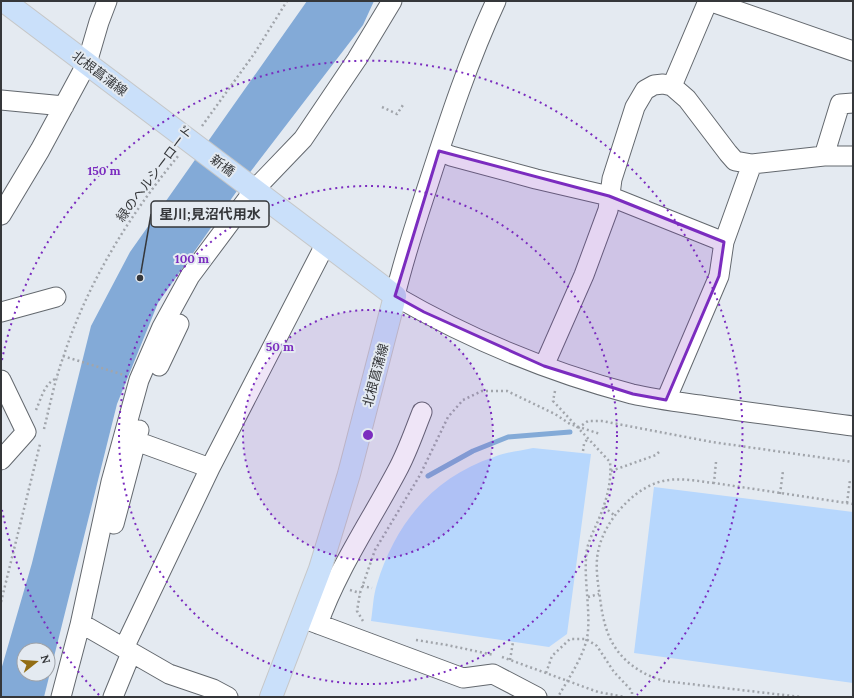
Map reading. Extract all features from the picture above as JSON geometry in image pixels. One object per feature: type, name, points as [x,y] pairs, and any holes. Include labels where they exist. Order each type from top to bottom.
[{"type":"main road","name":"北根菖蒲線","points":[[4,1],[193,144]]},
{"type":"main road","name":"新橋","points":[[193,144],[252,186]]},
{"type":"main road","points":[[252,186],[395,296]]},
{"type":"main road","name":"北根菖蒲線","points":[[271,697],[310,621],[320,569],[349,474],[395,296]]},
{"type":"street","points":[[1,215],[87,63],[98,22],[107,1]]},
{"type":"street","points":[[130,438],[139,380],[162,328],[190,276],[252,186],[302,139],[357,59],[392,1]]},
{"type":"street","points":[[496,1],[478,40],[439,151],[401,268],[395,296],[454,328],[544,366],[633,394],[853,426]]},
{"type":"street","points":[[672,86],[688,46],[709,1],[729,4],[853,51]]},
{"type":"street","points":[[544,366],[584,275],[608,210],[612,179],[640,96],[645,90],[654,85],[663,84],[672,86],[687,99],[728,153],[736,161],[752,164],[824,156],[853,156]]},
{"type":"street","points":[[1,100],[64,106]]},
{"type":"street","points":[[824,156],[840,104],[853,103]]},
{"type":"street","points":[[439,151],[451,156],[536,179],[609,196],[724,242]]},
{"type":"street","points":[[666,400],[719,276],[724,242],[752,164]]},
{"type":"street","points":[[113,697],[127,651],[210,468],[326,243]]},
{"type":"street","points":[[1,312],[56,297]]},
{"type":"street","points":[[61,697],[84,626],[111,482],[163,356],[179,324]]},
{"type":"street","points":[[1,380],[37,435],[1,460]]},
{"type":"street","points":[[422,412],[398,470],[326,602],[310,621],[464,678],[493,674],[537,697]]},
{"type":"street","points":[[130,438],[210,468]]},
{"type":"street","points":[[84,626],[169,674],[213,689],[228,697]]},
{"type":"path","name":"緑のヘルシーロード","points":[[1,602],[37,435],[58,378],[63,356],[81,311],[133,215],[151,191],[193,144],[254,54],[287,1]]},
{"type":"path","points":[[382,107],[397,114],[403,105]]},
{"type":"path","points":[[63,356],[131,377]]},
{"type":"path","points":[[37,435],[47,385],[52,379],[58,378]]},
{"type":"path","points":[[365,625],[357,611],[362,586],[375,550],[420,474],[448,417],[463,400],[482,391],[507,391],[555,414],[578,428],[600,434]]},
{"type":"path","points":[[555,392],[553,401],[610,462],[611,471],[604,507],[587,548],[585,568],[588,597],[585,646],[558,697]]},
{"type":"path","points":[[578,428],[588,421],[602,421],[712,442],[853,462]]},
{"type":"path","points":[[583,451],[584,444],[588,438]]},
{"type":"path","points":[[611,471],[656,455],[661,450]]},
{"type":"path","points":[[714,483],[716,462]]},
{"type":"path","points":[[780,494],[783,471]]},
{"type":"path","points":[[801,697],[664,681],[647,676],[626,661],[613,645],[603,621],[596,564],[598,551],[614,516],[636,494],[656,483],[671,479],[714,483],[853,504]]},
{"type":"path","points":[[846,503],[850,480]]},
{"type":"path","points":[[604,507],[614,516]]},
{"type":"path","points":[[362,586],[372,588]]},
{"type":"path","points":[[588,597],[599,594]]},
{"type":"path","points":[[409,639],[447,644],[510,660],[598,692],[625,697]]},
{"type":"path","points":[[546,673],[552,656],[570,639],[586,639],[597,646],[614,672],[632,691],[632,697]]},
{"type":"path","points":[[510,660],[513,642]]},
{"type":"highlighted area","points":[[439,151],[609,196],[724,242],[719,276],[666,400],[633,394],[544,366],[424,312],[395,296]]},
{"type":"shaded area","points":[[307,1],[374,1],[363,25],[251,171],[158,303],[117,404],[56,649],[56,642],[16,642],[16,682],[48,682],[44,697],[1,697],[1,670],[32,563],[91,326],[130,252]]},
{"type":"shaded area","points":[[533,448],[591,454],[567,634],[549,647],[371,621],[376,589],[385,562],[394,542],[419,506],[435,490],[472,466],[503,454]]},
{"type":"shaded area","points":[[654,487],[853,512],[853,683],[634,653]]},
{"type":"waterway","points":[[428,476],[473,451],[508,437],[570,432]]},
{"type":"place","name":"星川;見沼代用水","points":[[140,278]]}]
